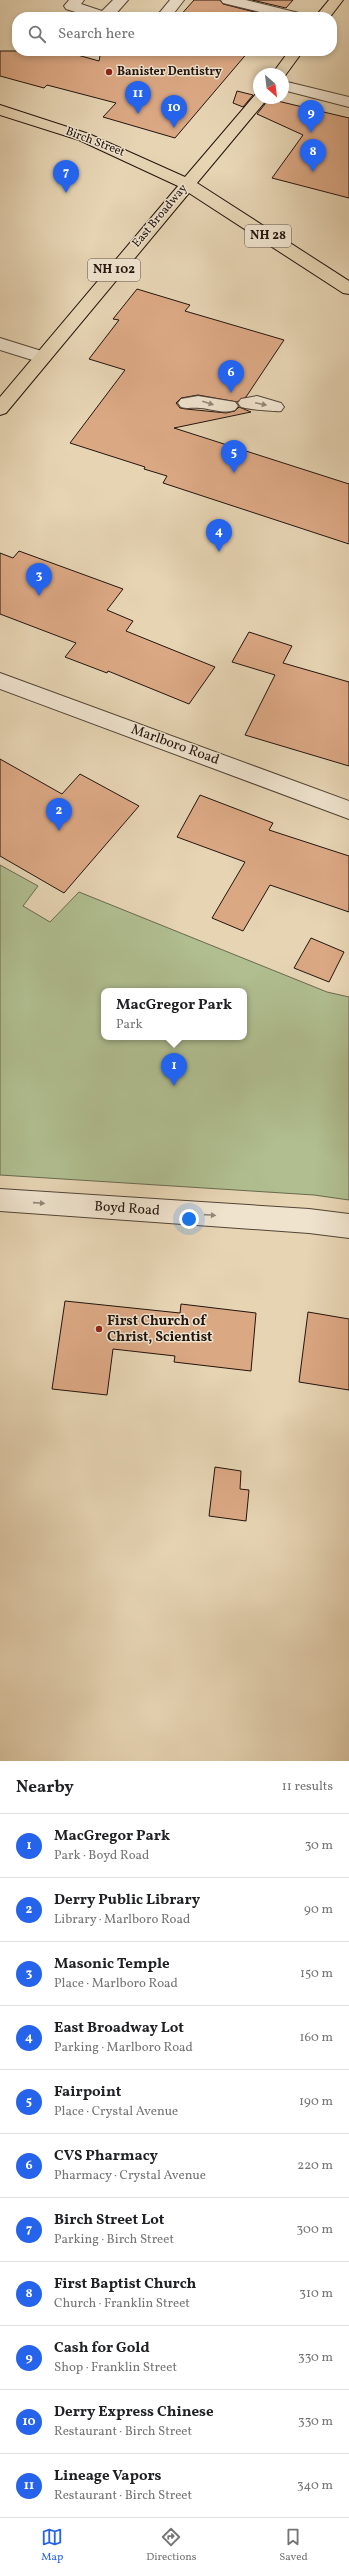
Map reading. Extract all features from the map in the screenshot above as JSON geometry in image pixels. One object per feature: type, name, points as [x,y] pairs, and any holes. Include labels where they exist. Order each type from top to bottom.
[{"type":"main road","points":[[326,12],[336,0]]},
{"type":"main road","points":[[283,68],[292,56]]},
{"type":"main road","name":"East Broadway","points":[[0,409],[255,104]]},
{"type":"main road","name":"Birch Street","points":[[0,110],[90,139],[187,184]]},
{"type":"main road","name":"NH 28","points":[[187,184],[349,289]]},
{"type":"street","points":[[77,0],[71,6],[90,12]]},
{"type":"street","points":[[110,12],[121,0]]},
{"type":"street","points":[[167,12],[177,0]]},
{"type":"street","points":[[228,0],[277,12]]},
{"type":"street","points":[[289,87],[344,101],[349,85]]},
{"type":"street","points":[[0,344],[42,357]]},
{"type":"street","points":[[187,403],[198,400],[221,407],[229,406]]},
{"type":"street","points":[[247,403],[257,402],[275,407]]},
{"type":"street","name":"Marlboro Road","points":[[0,681],[349,810]]},
{"type":"street","name":"Boyd Road","points":[[0,1200],[349,1226]]},
{"type":"green space","points":[[0,865],[38,886],[23,906],[50,922],[79,892],[327,992],[349,997],[349,1200],[314,1195],[0,1175]]},
{"type":"building","points":[[194,0],[220,0],[223,4],[254,12],[183,12]]},
{"type":"building","points":[[252,0],[293,0],[286,8]]},
{"type":"building","points":[[0,51],[12,51],[12,56],[81,56],[99,61],[100,56],[245,56],[175,138],[103,117],[116,103],[47,85],[44,88],[0,76]]},
{"type":"building","points":[[237,91],[253,95],[243,107],[233,103]]},
{"type":"building","points":[[265,104],[289,104],[349,118],[349,198],[272,178],[303,135],[257,114]]},
{"type":"building","points":[[137,289],[190,305],[185,311],[284,340],[246,397],[237,402],[198,395],[181,398],[176,403],[180,408],[186,409],[226,413],[235,411],[239,407],[251,412],[174,428],[349,484],[349,544],[163,483],[167,476],[144,469],[145,467],[70,443],[125,370],[89,359],[119,320],[113,319]]},
{"type":"building","points":[[19,551],[123,589],[107,610],[133,621],[126,631],[215,667],[189,704],[108,671],[107,673],[65,657],[76,643],[0,614],[0,553],[13,558]]},
{"type":"building","points":[[249,632],[292,646],[283,663],[349,682],[349,766],[245,735],[275,675],[232,662]]},
{"type":"building","points":[[0,759],[62,794],[80,774],[139,806],[64,893],[0,856]]},
{"type":"building","points":[[200,795],[273,823],[269,830],[349,856],[349,912],[270,885],[243,931],[212,918],[245,862],[177,837]]},
{"type":"building","points":[[311,938],[344,952],[329,982],[294,968]]},
{"type":"building","points":[[65,1301],[180,1313],[181,1304],[256,1313],[251,1371],[174,1362],[175,1356],[113,1349],[107,1395],[52,1389]]},
{"type":"building","points":[[308,1312],[349,1319],[349,1390],[299,1382]]},
{"type":"building","points":[[215,1467],[241,1471],[240,1489],[249,1490],[246,1521],[209,1516]]},
{"type":"place","name":"Banister Dentistry","points":[[109,72]]},
{"type":"place","name":"Lineage Vapors","points":[[138,114]]},
{"type":"place","name":"Derry Express Chinese","points":[[174,128]]},
{"type":"place","name":"Cash for Gold","points":[[311,133]]},
{"type":"place","name":"First Baptist Church","points":[[313,172]]},
{"type":"place","name":"Birch Street Lot","points":[[66,193]]},
{"type":"place","name":"CVS Pharmacy","points":[[231,393]]},
{"type":"place","name":"Fairpoint","points":[[234,473]]},
{"type":"place","name":"East Broadway Lot","points":[[219,552]]},
{"type":"place","name":"Masonic Temple","points":[[39,596]]},
{"type":"place","name":"Derry Public Library","points":[[59,831]]},
{"type":"place","name":"MacGregor Park","points":[[174,1086]]},
{"type":"place","name":"First Church of Christ, Scientist","points":[[99,1329]]}]
